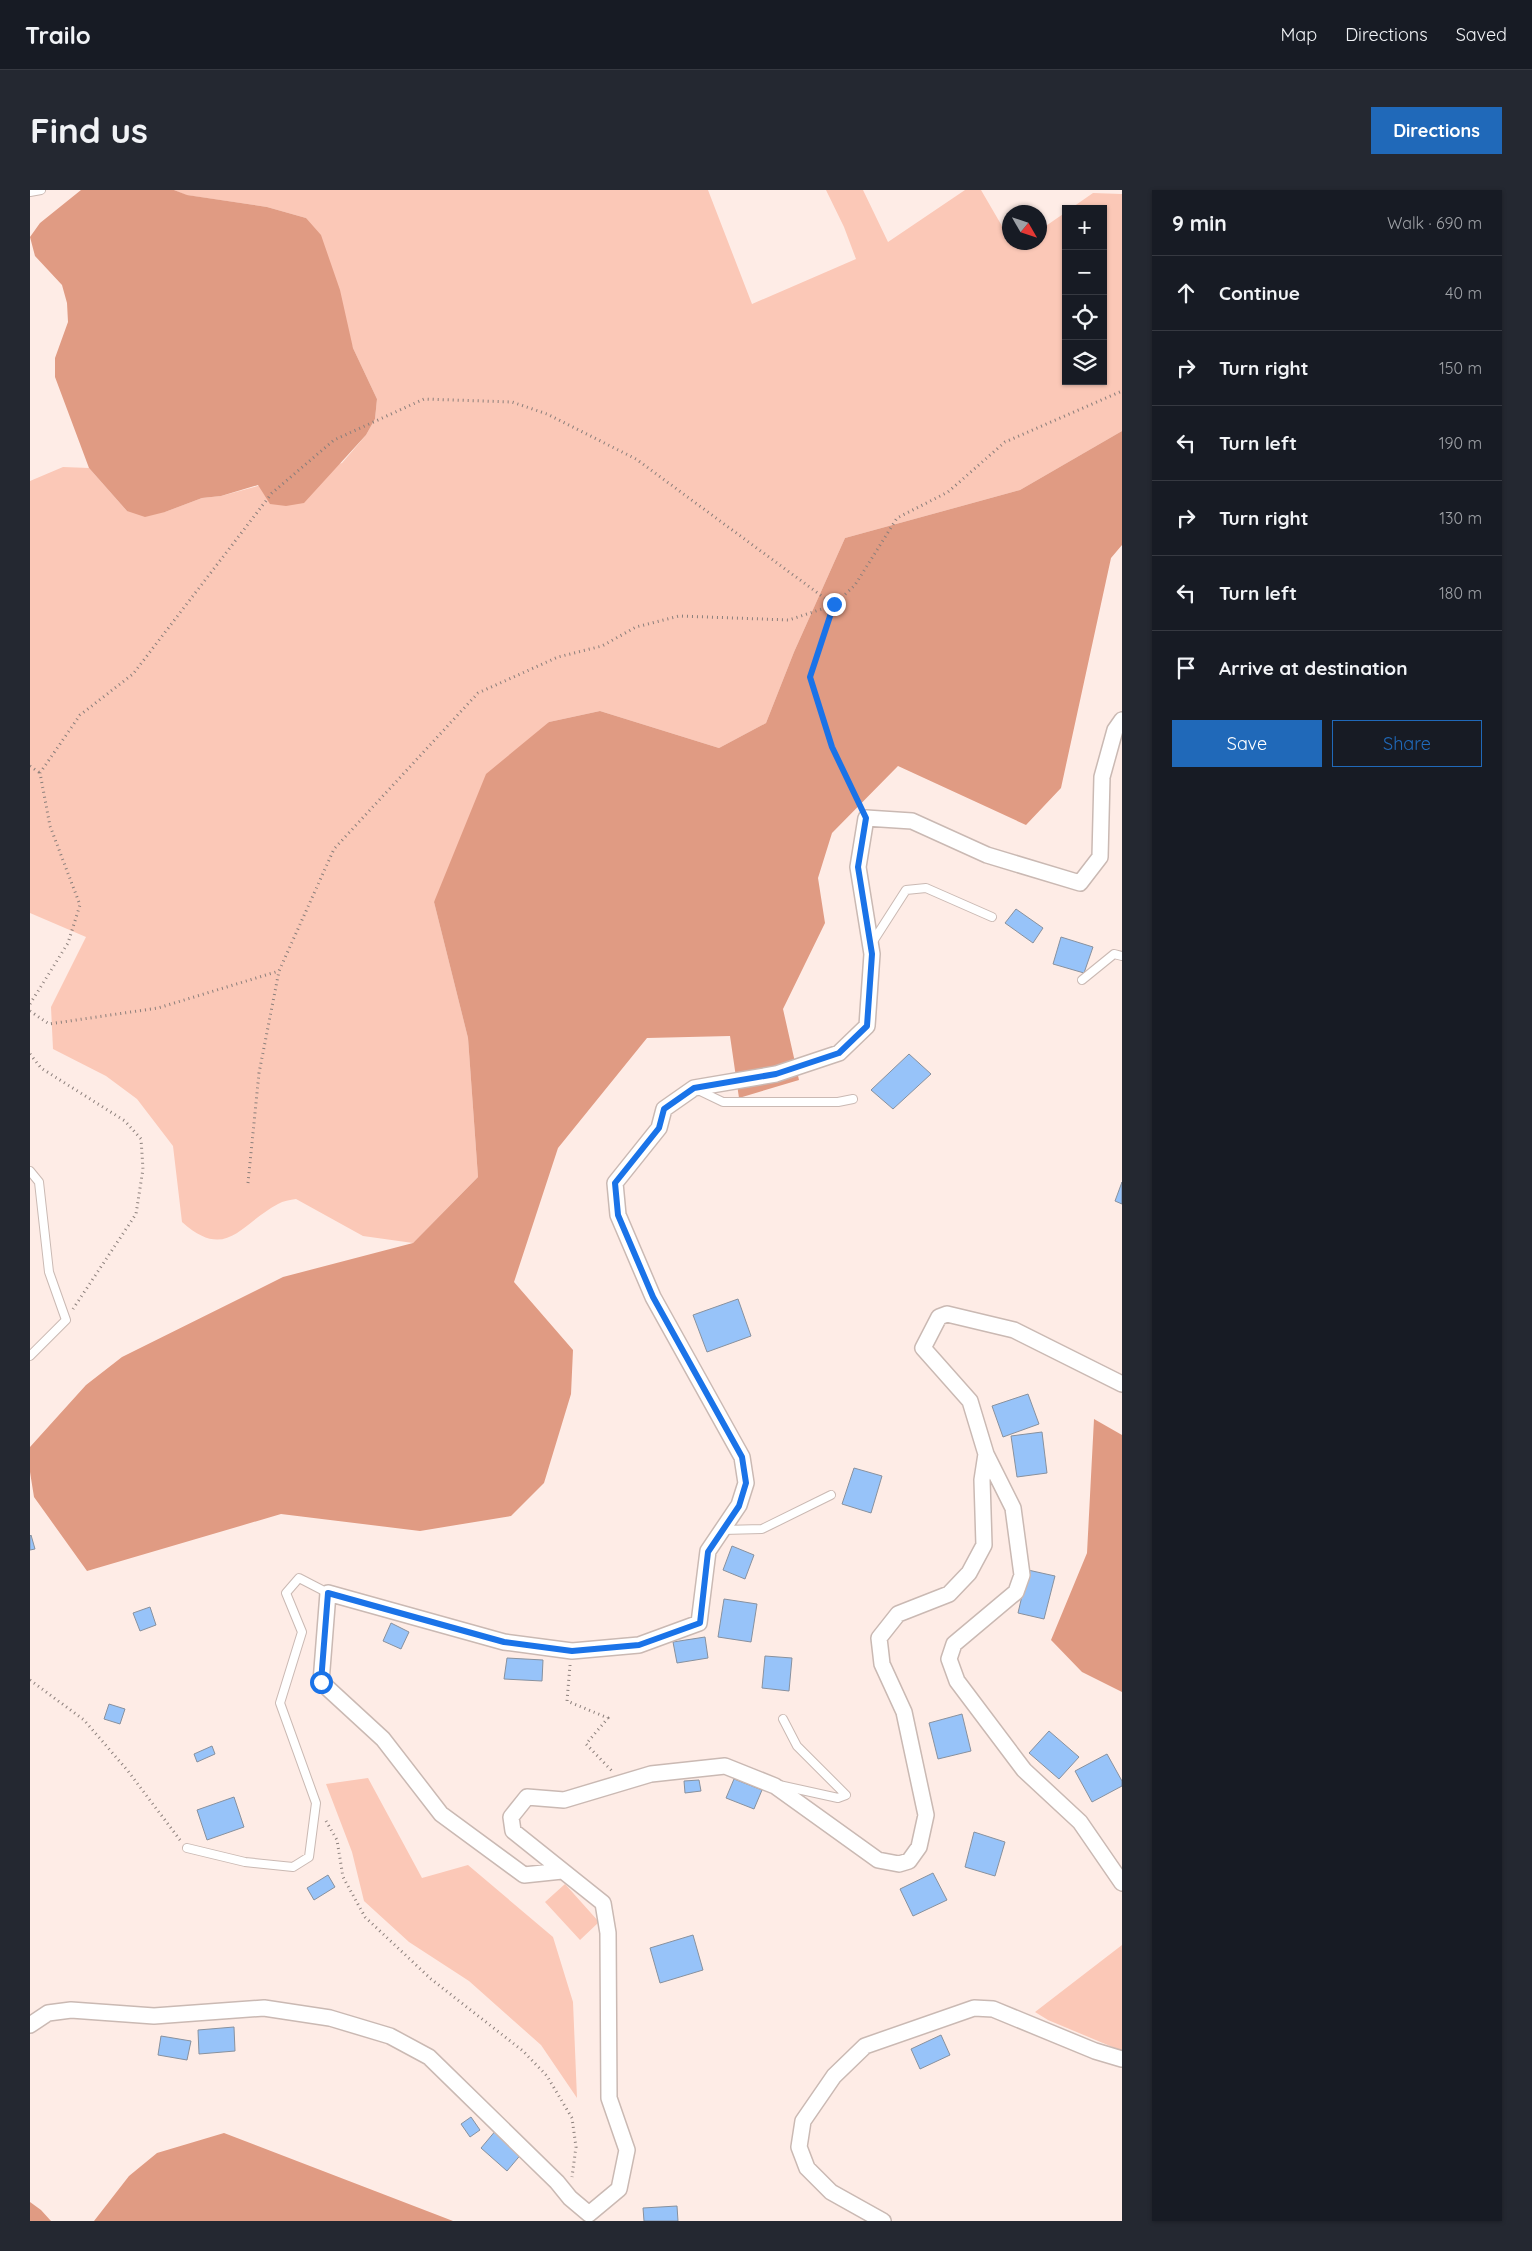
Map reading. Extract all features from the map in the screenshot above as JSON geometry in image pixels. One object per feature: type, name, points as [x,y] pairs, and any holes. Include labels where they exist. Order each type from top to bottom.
[{"type":"street","points":[[562,1870],[524,1875],[441,1814],[383,1739],[321,1682],[328,1593],[504,1642],[572,1651],[639,1645],[700,1623],[708,1552],[739,1506],[746,1483],[742,1457],[653,1297],[618,1215],[615,1183],[659,1128],[664,1109],[694,1088],[776,1074],[839,1053],[867,1026],[872,954],[858,867],[866,818],[912,821],[987,855],[1080,883],[1100,857],[1102,777],[1115,730],[1122,720]]},
{"type":"street","points":[[1122,1384],[1014,1330],[947,1314],[939,1317],[923,1348],[970,1401],[986,1454],[1013,1508],[1022,1575],[1016,1592],[954,1644],[949,1658],[957,1681],[1024,1770],[1080,1822],[1122,1883]]},
{"type":"street","points":[[30,2026],[48,2013],[71,2010],[154,2016],[264,2008],[339,2020],[390,2036],[429,2057],[557,2182],[570,2198],[592,2217],[618,2189],[627,2150],[609,2098],[608,1933],[603,1903],[513,1831],[511,1817],[527,1797],[564,1800],[624,1784],[651,1774],[725,1766],[775,1786],[878,1860],[899,1864],[909,1861],[919,1847],[926,1815],[904,1712],[882,1664],[878,1638],[898,1614],[948,1594],[969,1573],[984,1545],[982,1480],[986,1454]]},
{"type":"street","points":[[883,2221],[830,2192],[807,2168],[799,2147],[803,2121],[834,2076],[865,2046],[974,2008],[993,2009],[1095,2051],[1122,2059]]},
{"type":"lane","points":[[30,192],[41,190]]},
{"type":"lane","points":[[871,944],[906,890],[926,888],[992,917]]},
{"type":"lane","points":[[1082,980],[1114,954],[1122,956]]},
{"type":"lane","points":[[694,1088],[723,1102],[838,1102],[853,1099]]},
{"type":"lane","points":[[30,1171],[39,1182],[49,1272],[66,1320],[30,1356]]},
{"type":"lane","points":[[722,1530],[762,1529],[831,1495]]},
{"type":"lane","points":[[187,1848],[245,1862],[292,1867],[309,1857],[316,1803],[280,1703],[302,1632],[286,1593],[299,1578],[328,1593]]},
{"type":"lane","points":[[775,1786],[781,1784],[838,1798],[846,1795],[797,1746],[783,1720]]},
{"type":"path","points":[[248,1183],[259,1073],[279,971],[334,849],[478,693],[558,657],[602,646],[636,627],[679,616],[789,620],[834,604],[856,585],[897,518],[948,492],[1005,442],[1122,391]]},
{"type":"path","points":[[40,773],[80,715],[133,674],[272,493],[334,440],[424,399],[512,402],[547,414],[636,459],[834,604]]},
{"type":"path","points":[[834,604],[810,677],[832,747],[866,818]]},
{"type":"path","points":[[30,766],[40,773],[50,826],[80,906],[68,943],[30,1004]]},
{"type":"path","points":[[30,1011],[49,1024],[158,1008],[279,971]]},
{"type":"path","points":[[30,1054],[41,1068],[125,1121],[141,1139],[143,1169],[136,1214],[66,1320]]},
{"type":"path","points":[[572,1651],[567,1701],[608,1718],[586,1744],[624,1784]]},
{"type":"path","points":[[30,1680],[84,1720],[128,1771],[187,1848]]},
{"type":"path","points":[[316,1803],[337,1840],[343,1877],[365,1917],[431,1979],[523,2052],[547,2076],[572,2118],[576,2147],[572,2177],[557,2182]]},
{"type":"shaded area","points":[[81,190],[174,190],[187,195],[267,207],[306,218],[321,235],[340,290],[353,348],[377,399],[375,419],[366,435],[304,503],[286,506],[270,504],[258,485],[221,496],[202,498],[165,512],[145,517],[127,511],[89,468],[55,377],[55,358],[68,322],[67,303],[62,285],[35,256],[30,237],[40,223]]},
{"type":"shaded area","points":[[174,190],[708,190],[752,304],[856,259],[844,227],[826,190],[863,190],[888,242],[965,190],[981,190],[1002,226],[1002,250],[1047,250],[1047,225],[1062,215],[1062,385],[1107,385],[1107,205],[1076,205],[1093,193],[1122,194],[1122,431],[1020,490],[845,538],[794,652],[766,723],[719,748],[600,711],[549,722],[434,902],[468,1038],[478,1177],[413,1243],[363,1236],[296,1199],[278,1204],[233,1236],[211,1239],[197,1234],[182,1222],[173,1146],[137,1099],[106,1076],[53,1049],[51,1007],[86,937],[30,913],[30,481],[63,467],[89,468],[127,511],[165,512],[202,498],[221,496],[342,463],[366,435],[375,419],[377,399],[353,348],[306,218],[267,207],[186,195]]},
{"type":"shaded area","points":[[1122,431],[1122,545],[1111,558],[1061,788],[1026,825],[898,766],[832,833],[818,878],[825,923],[783,1009],[799,1080],[739,1098],[730,1036],[647,1038],[558,1148],[514,1282],[573,1350],[571,1394],[544,1483],[511,1516],[420,1531],[281,1514],[87,1571],[34,1497],[30,1472],[30,1447],[86,1385],[122,1357],[283,1277],[413,1243],[478,1177],[468,1038],[434,902],[486,774],[549,722],[600,711],[719,748],[766,723],[794,652],[845,538],[1020,490]]},
{"type":"shaded area","points":[[1094,1419],[1122,1435],[1122,1692],[1082,1672],[1051,1640],[1087,1553]]},
{"type":"shaded area","points":[[368,1778],[422,1878],[468,1865],[553,1937],[573,2002],[577,2098],[541,2045],[469,1981],[409,1942],[364,1901],[352,1852],[326,1784]]},
{"type":"shaded area","points":[[565,1884],[599,1922],[580,1940],[545,1902]]},
{"type":"shaded area","points":[[1122,1945],[1122,2051],[1048,2020],[1035,2012]]},
{"type":"shaded area","points":[[224,2133],[453,2221],[94,2221],[129,2176],[157,2153]]},
{"type":"shaded area","points":[[30,2202],[41,2210],[51,2221],[30,2221]]},
{"type":"building","points":[[1016,909],[1043,928],[1033,943],[1005,923]]},
{"type":"building","points":[[1061,937],[1093,947],[1084,973],[1053,964]]},
{"type":"building","points":[[909,1054],[931,1074],[893,1109],[871,1090]]},
{"type":"building","points":[[1122,1182],[1122,1204],[1115,1201]]},
{"type":"building","points":[[738,1299],[751,1336],[707,1352],[693,1315]]},
{"type":"building","points":[[1028,1394],[1039,1424],[1003,1437],[992,1406]]},
{"type":"building","points":[[1042,1432],[1047,1473],[1017,1477],[1011,1436]]},
{"type":"building","points":[[854,1468],[882,1476],[871,1513],[842,1504]]},
{"type":"building","points":[[30,1536],[35,1549],[30,1550]]},
{"type":"building","points":[[732,1546],[754,1555],[745,1579],[723,1570]]},
{"type":"building","points":[[1028,1570],[1055,1576],[1044,1619],[1018,1613]]},
{"type":"building","points":[[724,1599],[757,1604],[751,1642],[718,1637]]},
{"type":"building","points":[[150,1607],[156,1625],[140,1631],[133,1613]]},
{"type":"building","points":[[391,1623],[409,1632],[401,1649],[383,1641]]},
{"type":"building","points":[[705,1637],[708,1658],[677,1663],[673,1642]]},
{"type":"building","points":[[765,1656],[792,1658],[789,1691],[762,1688]]},
{"type":"building","points":[[507,1658],[543,1660],[542,1681],[504,1679]]},
{"type":"building","points":[[109,1704],[125,1709],[120,1724],[104,1719]]},
{"type":"building","points":[[962,1714],[971,1751],[938,1759],[929,1723]]},
{"type":"building","points":[[1049,1731],[1079,1757],[1059,1779],[1029,1753]]},
{"type":"building","points":[[212,1746],[215,1754],[197,1762],[194,1754]]},
{"type":"building","points":[[1107,1754],[1122,1781],[1122,1786],[1092,1802],[1075,1771]]},
{"type":"building","points":[[734,1779],[762,1790],[754,1809],[726,1798]]},
{"type":"building","points":[[699,1780],[701,1791],[685,1793],[684,1781]]},
{"type":"building","points":[[234,1797],[244,1827],[207,1840],[197,1810]]},
{"type":"building","points":[[974,1832],[1005,1842],[995,1876],[965,1867]]},
{"type":"building","points":[[933,1873],[947,1900],[913,1916],[900,1889]]},
{"type":"building","points":[[328,1875],[335,1887],[314,1900],[307,1888]]},
{"type":"building","points":[[693,1935],[703,1970],[660,1983],[650,1948]]},
{"type":"building","points":[[234,2027],[235,2051],[199,2054],[198,2030]]},
{"type":"building","points":[[941,2035],[950,2055],[920,2069],[911,2049]]},
{"type":"building","points":[[161,2036],[191,2041],[187,2060],[158,2055]]},
{"type":"building","points":[[471,2117],[480,2130],[470,2137],[461,2124]]},
{"type":"building","points":[[497,2129],[523,2152],[507,2171],[481,2148]]},
{"type":"building","points":[[677,2206],[678,2221],[644,2221],[643,2208]]},
{"type":"route","points":[[321,1682],[328,1593],[504,1642],[572,1651],[639,1645],[700,1623],[708,1552],[739,1506],[746,1483],[742,1457],[653,1297],[618,1215],[615,1183],[659,1128],[664,1109],[694,1088],[776,1074],[839,1053],[867,1026],[872,954],[858,867],[866,818],[832,747],[810,677],[834,604]]}]
